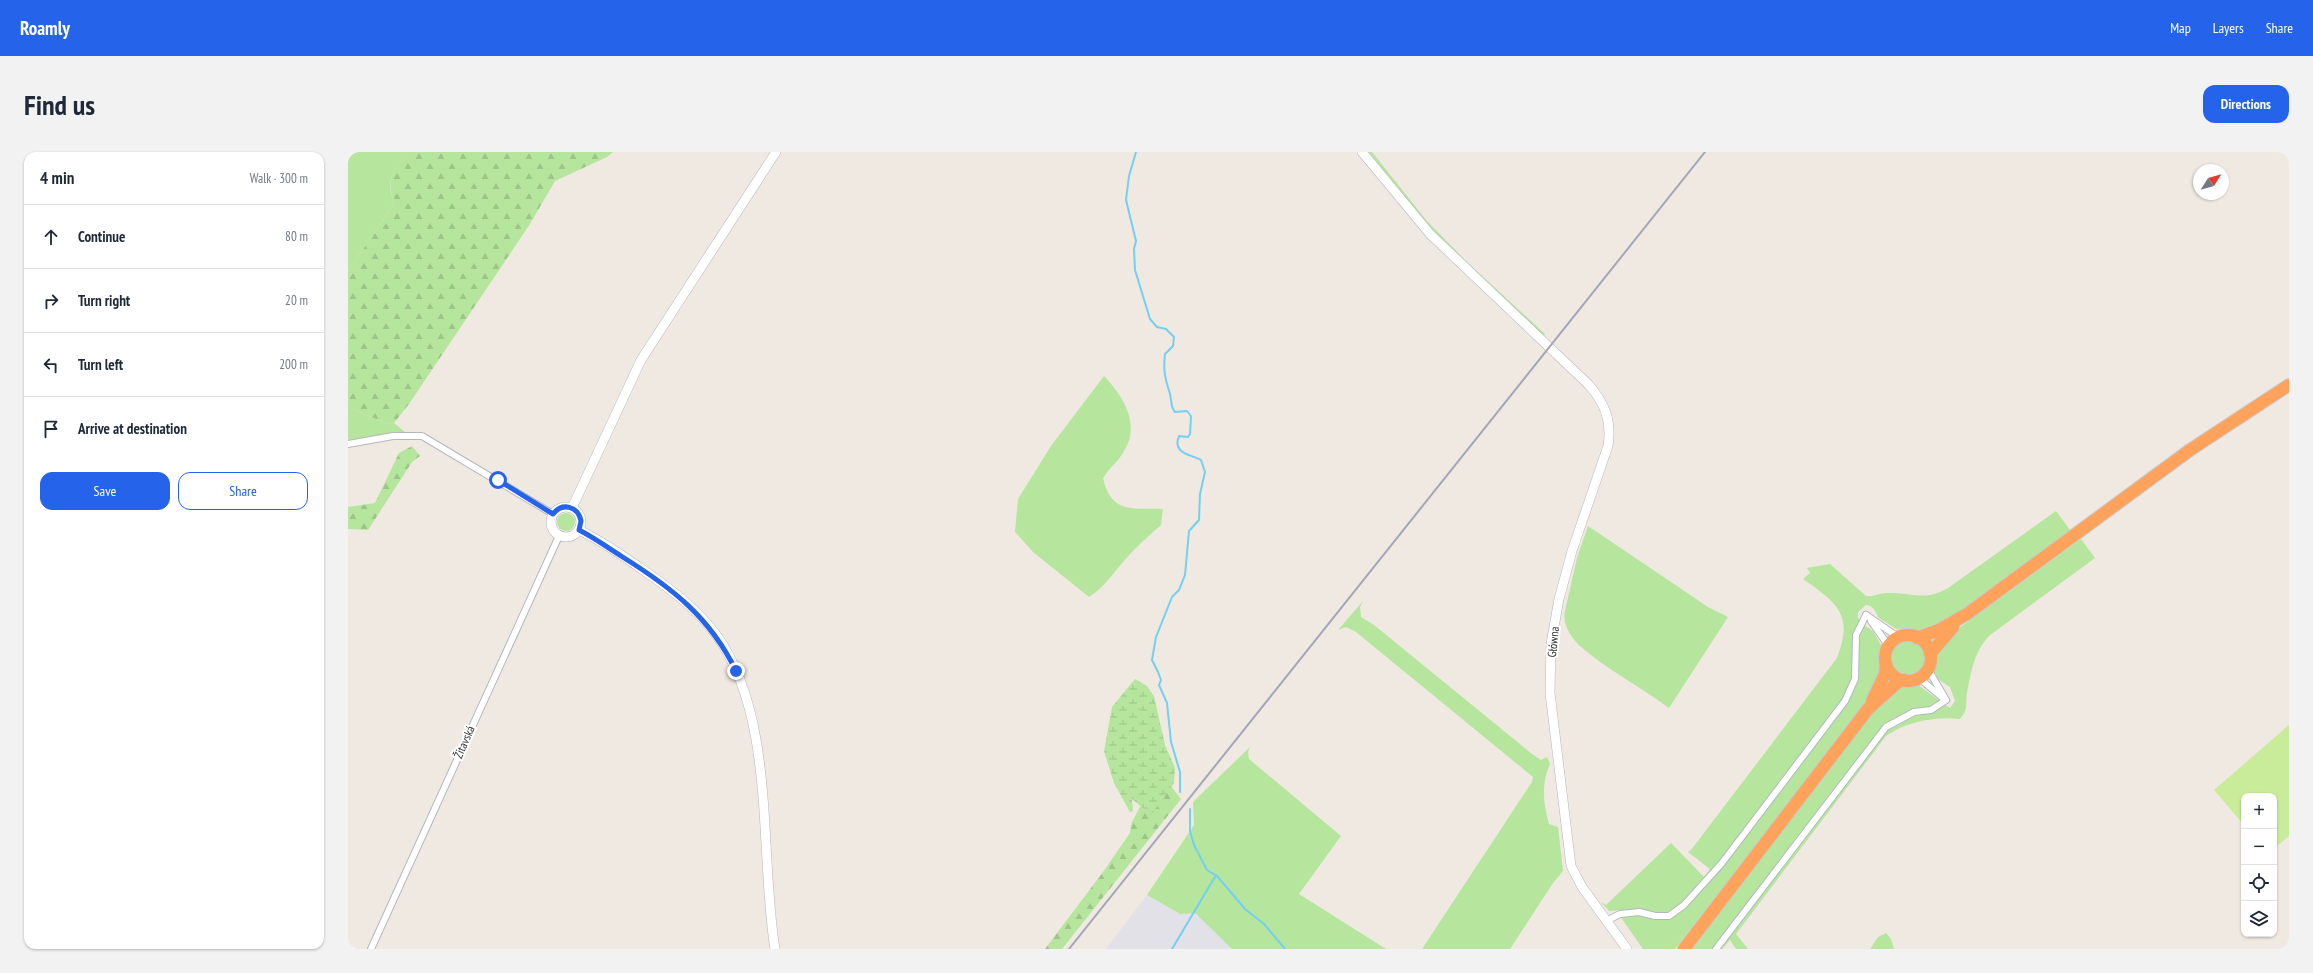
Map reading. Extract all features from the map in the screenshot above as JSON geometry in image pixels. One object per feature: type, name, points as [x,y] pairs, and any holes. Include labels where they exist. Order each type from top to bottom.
[{"type":"highway","points":[[1917,638],[1940,630],[1967,614],[2190,450],[2289,385]]},
{"type":"highway","points":[[1930,654],[1944,636],[1967,614]]},
{"type":"highway","points":[[1684,949],[1868,709],[1897,683],[1904,680],[1919,678],[1928,669],[1930,654],[1926,644],[1917,638],[1905,635],[1898,637],[1888,645],[1885,658],[1885,674],[1868,709]]},
{"type":"highway","points":[[1886,665],[1893,676],[1904,680]]},
{"type":"main road","points":[[572,508],[641,360],[776,152]]},
{"type":"main road","name":"Główna","points":[[1362,152],[1430,234],[1599,396],[1609,422],[1608,446],[1572,551],[1559,599],[1552,644],[1550,693],[1568,857],[1576,878],[1627,949]]},
{"type":"main road","points":[[561,507],[572,508],[580,518],[579,530],[570,537],[559,536],[551,526],[553,514],[561,507]]},
{"type":"main road","points":[[579,530],[636,565],[686,602],[718,637],[736,671],[748,701],[758,750],[766,872],[775,949]]},
{"type":"street","points":[[348,444],[393,436],[422,436],[553,514]]},
{"type":"street","name":"Žitavská","points":[[371,949],[559,536]]},
{"type":"street","points":[[1606,921],[1620,914],[1639,912],[1655,916],[1669,916],[1684,905],[1722,862],[1845,700],[1855,680],[1856,635],[1866,615]]},
{"type":"street","points":[[1866,615],[1898,637]]},
{"type":"street","points":[[1866,615],[1888,645]]},
{"type":"street","points":[[1928,669],[1946,700]]},
{"type":"street","points":[[1919,678],[1946,700]]},
{"type":"street","points":[[1716,949],[1886,727],[1914,712],[1931,710],[1946,700]]},
{"type":"shaded area","points":[[1147,895],[1180,914],[1195,912],[1232,949],[1106,949]]},
{"type":"green space","points":[[348,152],[408,152],[392,176],[390,187],[394,204],[348,271]]},
{"type":"green space","points":[[408,152],[613,152],[607,157],[555,181],[530,224],[409,404],[394,423],[388,424],[348,407],[348,271],[394,204],[391,187],[392,176]]},
{"type":"green space","points":[[1367,152],[1372,152],[1427,221],[1467,262],[1545,334],[1542,338],[1424,223]]},
{"type":"green space","points":[[1104,376],[1118,392],[1128,411],[1131,431],[1129,441],[1122,455],[1103,478],[1107,490],[1111,498],[1124,507],[1163,509],[1161,525],[1132,552],[1103,585],[1089,597],[1033,552],[1015,532],[1018,499],[1051,446]]},
{"type":"green space","points":[[348,407],[388,424],[394,423],[406,433],[348,442]]},
{"type":"green space","points":[[412,446],[420,456],[412,462],[368,530],[348,529],[348,507],[375,503],[399,453]]},
{"type":"green space","points":[[2056,511],[2070,530],[1942,625],[1921,633],[1908,628],[1896,629],[1878,617],[1871,607],[1866,605],[1858,612],[1858,618],[1864,625],[1873,631],[1882,647],[1880,658],[1883,671],[1874,692],[1675,949],[1643,949],[1622,919],[1621,910],[1609,911],[1601,902],[1606,905],[1671,843],[1704,877],[1710,869],[1688,852],[1837,658],[1842,643],[1844,630],[1843,620],[1833,603],[1825,595],[1803,579],[1810,573],[1807,568],[1830,564],[1866,596],[1887,593],[1932,595],[1948,588]]},
{"type":"green space","points":[[562,513],[570,513],[575,518],[573,529],[570,531],[562,531],[557,526],[557,518]]},
{"type":"green space","points":[[1588,526],[1708,607],[1728,617],[1669,708],[1590,654],[1580,646],[1568,630],[1564,616],[1577,558]]},
{"type":"green space","points":[[2081,539],[2095,558],[1990,635],[1980,648],[1970,677],[1966,709],[1960,719],[1941,718],[1921,721],[1902,727],[1886,736],[1736,934],[1748,949],[1736,949],[1730,940],[1722,949],[1692,949],[1883,699],[1899,687],[1918,685],[1950,708],[1955,701],[1950,687],[1939,680],[1934,671],[1936,656],[1951,634]]},
{"type":"green space","points":[[1363,601],[1360,607],[1361,617],[1374,625],[1532,754],[1541,760],[1547,757],[1550,764],[1545,779],[1544,801],[1549,824],[1558,827],[1563,871],[1553,883],[1510,949],[1422,949],[1532,782],[1533,777],[1356,632],[1346,627],[1338,630]]},
{"type":"green space","points":[[1908,640],[1920,645],[1925,657],[1920,669],[1908,674],[1896,669],[1891,657],[1896,645]]},
{"type":"green space","points":[[1135,679],[1147,686],[1154,696],[1165,745],[1175,768],[1174,783],[1151,815],[1132,799],[1133,811],[1130,812],[1114,783],[1104,751],[1112,707]]},
{"type":"green space","points":[[2289,725],[2289,836],[2277,846],[2277,793],[2241,793],[2241,822],[2214,790]]},
{"type":"green space","points":[[1250,747],[1248,752],[1249,759],[1341,836],[1299,894],[1386,949],[1232,949],[1195,913],[1180,914],[1147,895],[1194,825],[1193,802]]},
{"type":"green space","points":[[1169,784],[1181,799],[1062,949],[1045,949],[1103,872],[1130,833],[1131,824],[1143,801]]},
{"type":"green space","points":[[1886,933],[1891,939],[1894,949],[1870,949],[1878,937]]},
{"type":"waterway","points":[[1136,152],[1129,176],[1126,200],[1136,241],[1134,249],[1135,270],[1150,319],[1157,327],[1166,329],[1174,337],[1173,346],[1165,354],[1164,370],[1173,410],[1175,412],[1187,411],[1191,416],[1190,434],[1188,437],[1179,436],[1177,442],[1178,446],[1183,452],[1201,460],[1205,472],[1200,494],[1199,520],[1189,531],[1185,575],[1179,590],[1172,597],[1156,637],[1152,660],[1161,680],[1159,685],[1167,703],[1171,742],[1180,772],[1180,792]]},
{"type":"waterway","points":[[1190,809],[1190,831],[1194,845],[1207,870],[1217,876],[1245,909],[1264,924],[1285,949]]},
{"type":"waterway","points":[[1172,949],[1216,875]]},
{"type":"railway","points":[[1069,949],[1705,152]]},
{"type":"route","points":[[498,480],[553,514],[561,507],[569,507],[575,510],[581,521],[579,530],[636,565],[668,587],[686,602],[718,637],[736,671]]}]
